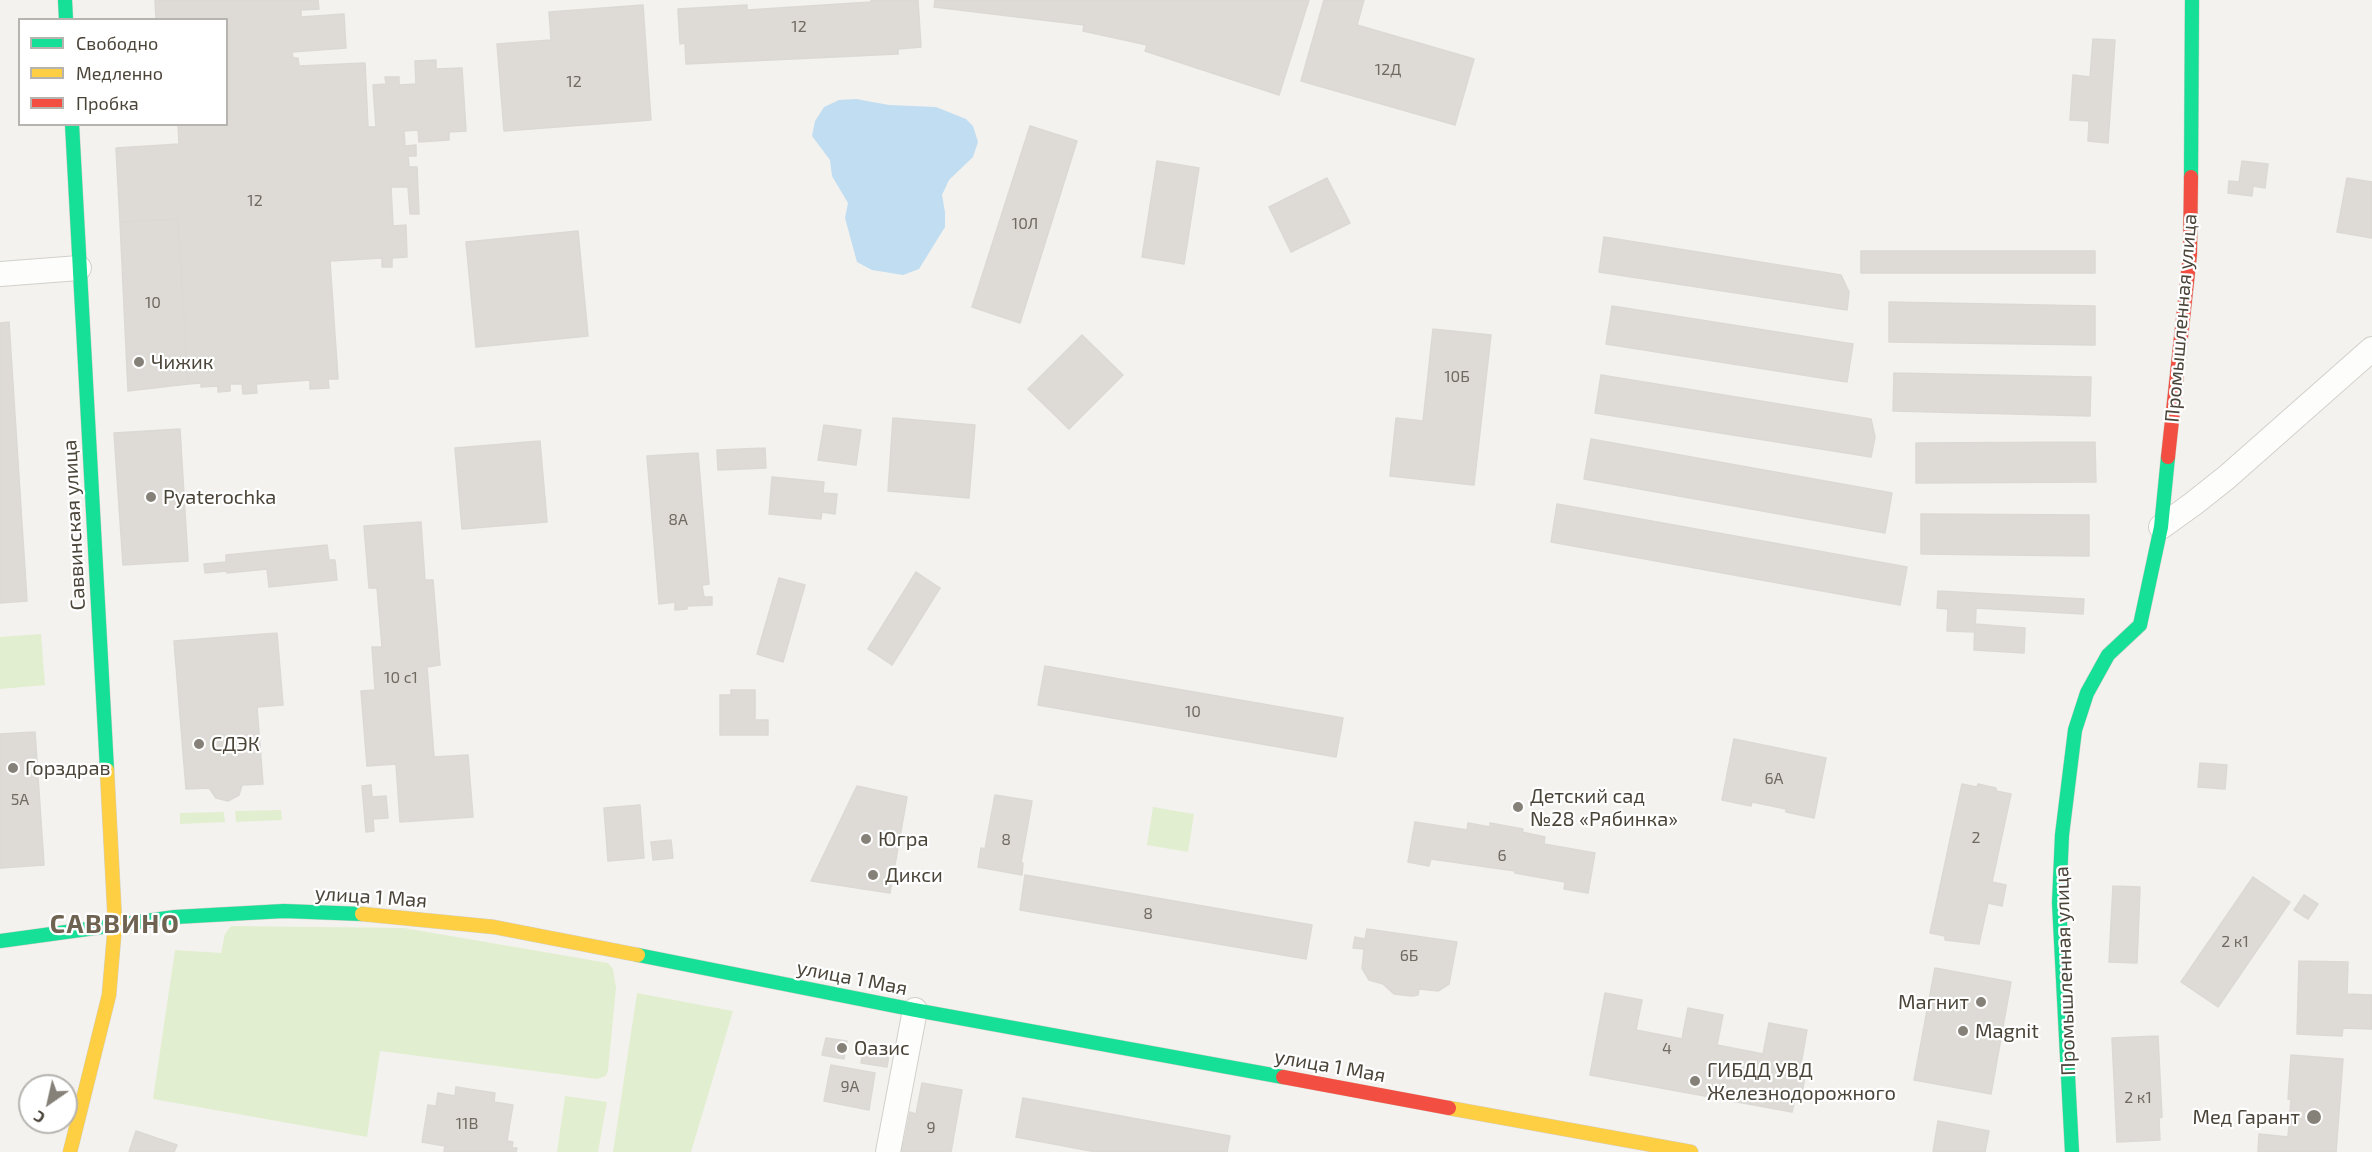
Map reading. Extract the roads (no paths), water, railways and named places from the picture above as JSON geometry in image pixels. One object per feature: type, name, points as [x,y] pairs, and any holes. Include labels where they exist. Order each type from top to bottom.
[{"type":"street","points":[[65,0],[66,18]]},
{"type":"street","name":"Промышленная улица","points":[[2072,1152],[2059,903],[2062,835],[2075,730],[2096,674],[2108,655],[2140,625],[2161,527],[2190,254],[2192,0]]},
{"type":"street","name":"Саввинская улица","points":[[70,1152],[109,995],[114,962],[115,924],[72,126]]},
{"type":"street","points":[[0,274],[80,268]]},
{"type":"street","points":[[2161,527],[2227,477],[2372,349]]},
{"type":"street","name":"улица 1 Мая","points":[[0,941],[175,917],[284,911],[351,913],[494,927],[915,1010],[1691,1152]]},
{"type":"street","points":[[888,1152],[915,1010]]},
{"type":"water","points":[[856,99],[889,105],[936,107],[966,119],[973,126],[978,142],[973,157],[949,180],[942,195],[945,227],[919,269],[903,275],[872,270],[857,262],[845,218],[848,203],[832,176],[830,160],[812,136],[815,121],[824,107],[839,100]]},
{"type":"place","name":"Чижик","points":[[139,362]]},
{"type":"place","name":"Pyaterochka","points":[[151,497]]},
{"type":"place","name":"СДЭК","points":[[199,744]]},
{"type":"place","name":"Горздрав","points":[[13,768]]},
{"type":"place","name":"Детский сад №28 «Рябинка»","points":[[1518,807]]},
{"type":"place","name":"Югра","points":[[866,839]]},
{"type":"place","name":"Дикси","points":[[873,875]]},
{"type":"place","name":"Магнит","points":[[1981,1002]]},
{"type":"place","name":"Magnit","points":[[1963,1031]]},
{"type":"place","name":"Оазис","points":[[842,1048]]},
{"type":"place","name":"ГИБДД УВД Железнодорожного","points":[[1695,1081]]},
{"type":"place","name":"Мед Гарант","points":[[2314,1117]]},
{"type":"district","name":"САВВИНО","points":[[115,924]]}]
